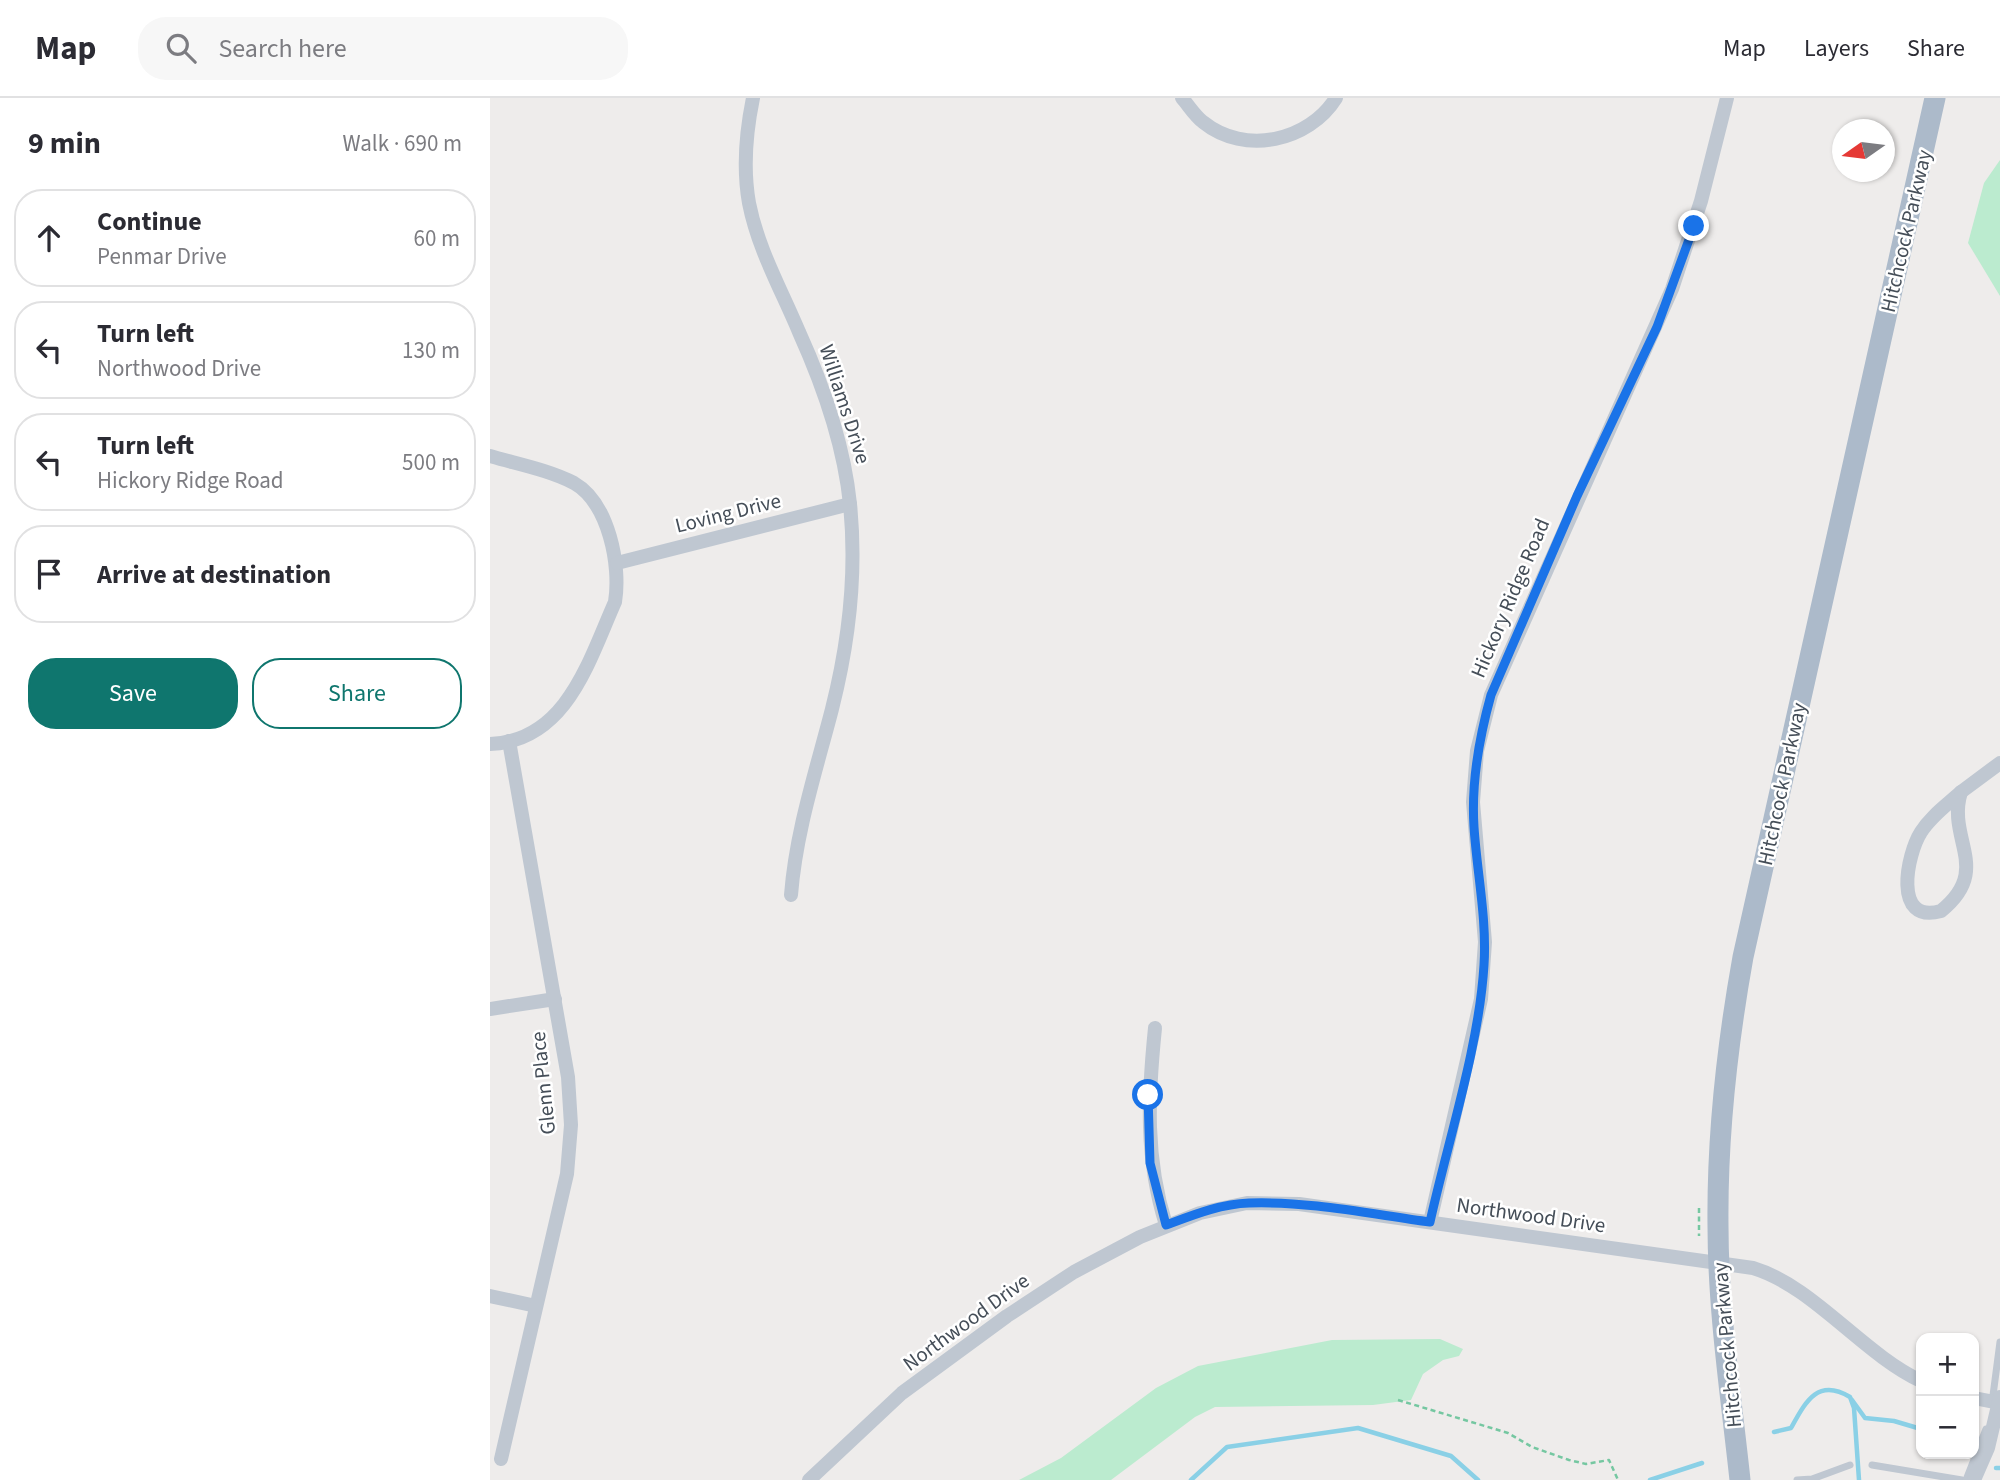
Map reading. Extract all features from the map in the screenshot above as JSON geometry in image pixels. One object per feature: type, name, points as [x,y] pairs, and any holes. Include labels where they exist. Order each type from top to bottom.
[{"type":"main road","name":"Hitchcock Parkway","points":[[1741,1480],[1717,1227],[1723,1097],[1730,1032],[1741,969],[1935,98]]},
{"type":"street","name":"Williams Drive","points":[[753,98],[746,158],[753,222],[828,409],[842,456],[853,546],[845,651],[800,833],[791,895]]},
{"type":"street","points":[[1182,98],[1194,114],[1213,129],[1236,137],[1266,140],[1288,136],[1314,124],[1336,98]]},
{"type":"street","name":"Hickory Ridge Road","points":[[1430,1222],[1481,999],[1485,942],[1473,802],[1482,725],[1491,695],[1577,496],[1672,289],[1701,201],[1727,98]]},
{"type":"street","points":[[490,456],[575,484],[596,508],[617,562],[615,602],[568,703],[546,723],[509,741],[490,744]]},
{"type":"street","name":"Loving Drive","points":[[617,562],[850,505]]},
{"type":"street","name":"Glenn Place","points":[[501,1459],[570,1150],[570,1100],[555,999],[509,741]]},
{"type":"street","points":[[1961,792],[1958,815],[1966,857],[1963,887],[1941,911],[1926,912],[1915,905],[1908,894],[1911,855],[1921,831],[1961,792],[2000,763]]},
{"type":"street","points":[[490,1009],[555,999]]},
{"type":"street","points":[[1155,1028],[1148,1130],[1156,1193],[1166,1225]]},
{"type":"street","name":"Northwood Drive","points":[[809,1480],[902,1393],[1007,1316],[1074,1272],[1166,1225],[1200,1213],[1247,1203],[1299,1204],[1753,1268],[1770,1274],[1916,1378]]},
{"type":"street","points":[[490,1296],[536,1306]]},
{"type":"street","points":[[1974,1480],[1988,1448],[1997,1401],[1979,1399]]},
{"type":"lane","points":[[1872,1465],[1964,1480],[1997,1401],[2000,1342]]},
{"type":"lane","points":[[1797,1480],[1812,1479],[1850,1465]]},
{"type":"path","points":[[1398,1400],[1508,1433],[1532,1447],[1569,1460],[1586,1464],[1609,1460],[1618,1480]]},
{"type":"green space","points":[[2000,160],[2000,296],[1968,243],[1984,183]]},
{"type":"green space","points":[[1440,1339],[1463,1349],[1459,1356],[1443,1360],[1423,1374],[1411,1400],[1373,1405],[1215,1407],[1195,1417],[1111,1480],[1019,1480],[1061,1458],[1156,1388],[1198,1366],[1332,1340]]},
{"type":"waterway","points":[[1774,1432],[1791,1428],[1807,1402],[1821,1391],[1839,1392],[1850,1397],[1854,1408],[1859,1480]]},
{"type":"waterway","points":[[1852,1400],[1865,1418],[1894,1421],[1916,1428]]},
{"type":"waterway","points":[[1191,1480],[1227,1447],[1358,1428],[1451,1456],[1478,1480]]},
{"type":"waterway","points":[[1650,1480],[1702,1463]]},
{"type":"route","points":[[1148,1095],[1150,1163],[1166,1225],[1200,1213],[1247,1203],[1299,1204],[1430,1222],[1475,1029],[1483,982],[1485,942],[1473,802],[1482,725],[1491,695],[1577,496],[1657,327],[1694,226]]}]
